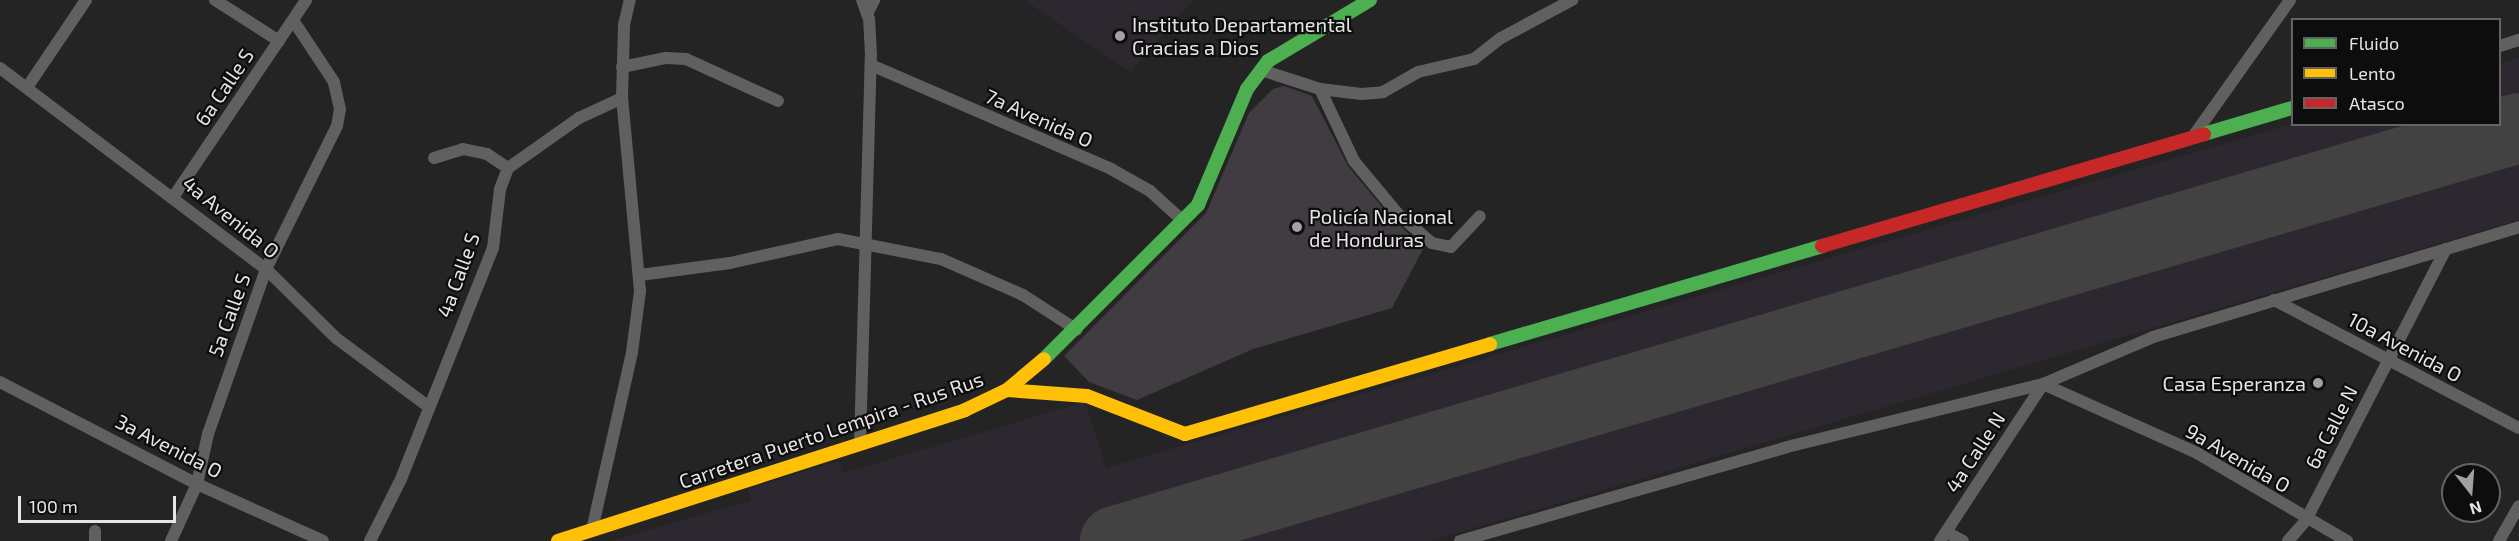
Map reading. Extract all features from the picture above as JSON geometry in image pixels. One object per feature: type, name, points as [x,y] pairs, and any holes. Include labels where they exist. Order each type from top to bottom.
[{"type":"street","points":[[28,86],[86,0]]},
{"type":"street","points":[[216,0],[279,41]]},
{"type":"street","name":"6a Calle S","points":[[174,196],[306,0]]},
{"type":"street","points":[[860,444],[868,244],[871,64],[867,14],[862,0]]},
{"type":"street","points":[[867,14],[874,0]]},
{"type":"street","name":"Carretera Puerto Lempira - Rus Rus","points":[[558,541],[965,410],[1007,390],[1077,330],[1182,220],[1208,185],[1247,89],[1261,70],[1370,0]]},
{"type":"street","points":[[1261,70],[1320,89],[1362,94],[1383,92],[1418,72],[1474,59],[1501,38],[1572,0]]},
{"type":"street","points":[[2191,139],[2290,0]]},
{"type":"street","points":[[592,530],[632,352],[640,275],[622,98],[625,2]]},
{"type":"street","name":"5a Calle S","points":[[171,541],[197,484],[208,434],[266,269],[337,126],[340,109],[324,62],[293,20]]},
{"type":"street","points":[[2501,45],[2519,40]]},
{"type":"street","points":[[622,68],[666,58],[686,60],[778,101]]},
{"type":"street","name":"7a Avenida O","points":[[871,64],[1111,169],[1150,191],[1182,220]]},
{"type":"street","name":"4a Avenida O","points":[[0,68],[28,86],[174,196],[266,269],[336,338],[429,407]]},
{"type":"street","points":[[1320,89],[1354,161],[1398,214],[1432,243],[1451,247],[1480,216]]},
{"type":"street","points":[[434,158],[463,149],[487,154],[508,168],[579,118],[622,98]]},
{"type":"street","points":[[1007,390],[1087,396],[1185,434],[2291,108]]},
{"type":"street","name":"4a Calle S","points":[[370,541],[429,407],[492,248],[500,189],[508,168]]},
{"type":"street","points":[[1460,541],[1796,445],[2043,384],[2143,341],[2519,226]]},
{"type":"street","points":[[640,275],[730,263],[838,239],[941,259],[1023,295],[1077,330]]},
{"type":"street","name":"6a Calle N","points":[[2288,541],[2306,520],[2446,249]]},
{"type":"street","name":"10a Avenida O","points":[[2274,300],[2519,428]]},
{"type":"street","name":"3a Avenida O","points":[[0,382],[197,484],[323,541]]},
{"type":"street","name":"9a Avenida O","points":[[2043,384],[2197,453],[2306,520],[2347,541]]},
{"type":"street","name":"4a Calle N","points":[[1943,537],[2043,384]]},
{"type":"street","points":[[2499,541],[2519,506]]},
{"type":"street","points":[[1943,537],[1963,541]]},
{"type":"shaded area","name":"Instituto Departamental Gracias a Dios","points":[[1024,0],[1193,0],[1131,72]]},
{"type":"shaded area","points":[[2519,58],[2519,220],[1430,541],[612,541],[751,500],[748,489],[839,461],[843,473],[1085,402],[1106,468],[2291,124],[2501,126],[2501,63]]},
{"type":"building","name":"Policía Nacional de Honduras","points":[[1284,86],[1312,96],[1348,166],[1392,219],[1424,247],[1392,308],[1253,349],[1137,400],[1089,382],[1064,356],[1206,213],[1249,113],[1273,89]]},
{"type":"runway","points":[[1115,541],[2519,128]]},
{"type":"traffic: fast","points":[[1044,359],[1198,205],[1247,89],[1268,61],[1370,0]]},
{"type":"traffic: fast","points":[[2204,134],[2291,108]]},
{"type":"traffic: fast","points":[[1490,344],[1822,246]]},
{"type":"traffic: slow","points":[[1007,390],[1087,396],[1185,434],[1490,344]]},
{"type":"traffic: slow","points":[[558,541],[965,410],[1007,390],[1044,359]]},
{"type":"traffic: jam","points":[[1822,246],[2204,134]]},
{"type":"place","name":"Instituto Departamental Gracias a Dios","points":[[1120,36]]},
{"type":"place","name":"Policía Nacional de Honduras","points":[[1297,227]]},
{"type":"place","name":"Casa Esperanza","points":[[2318,383]]}]
